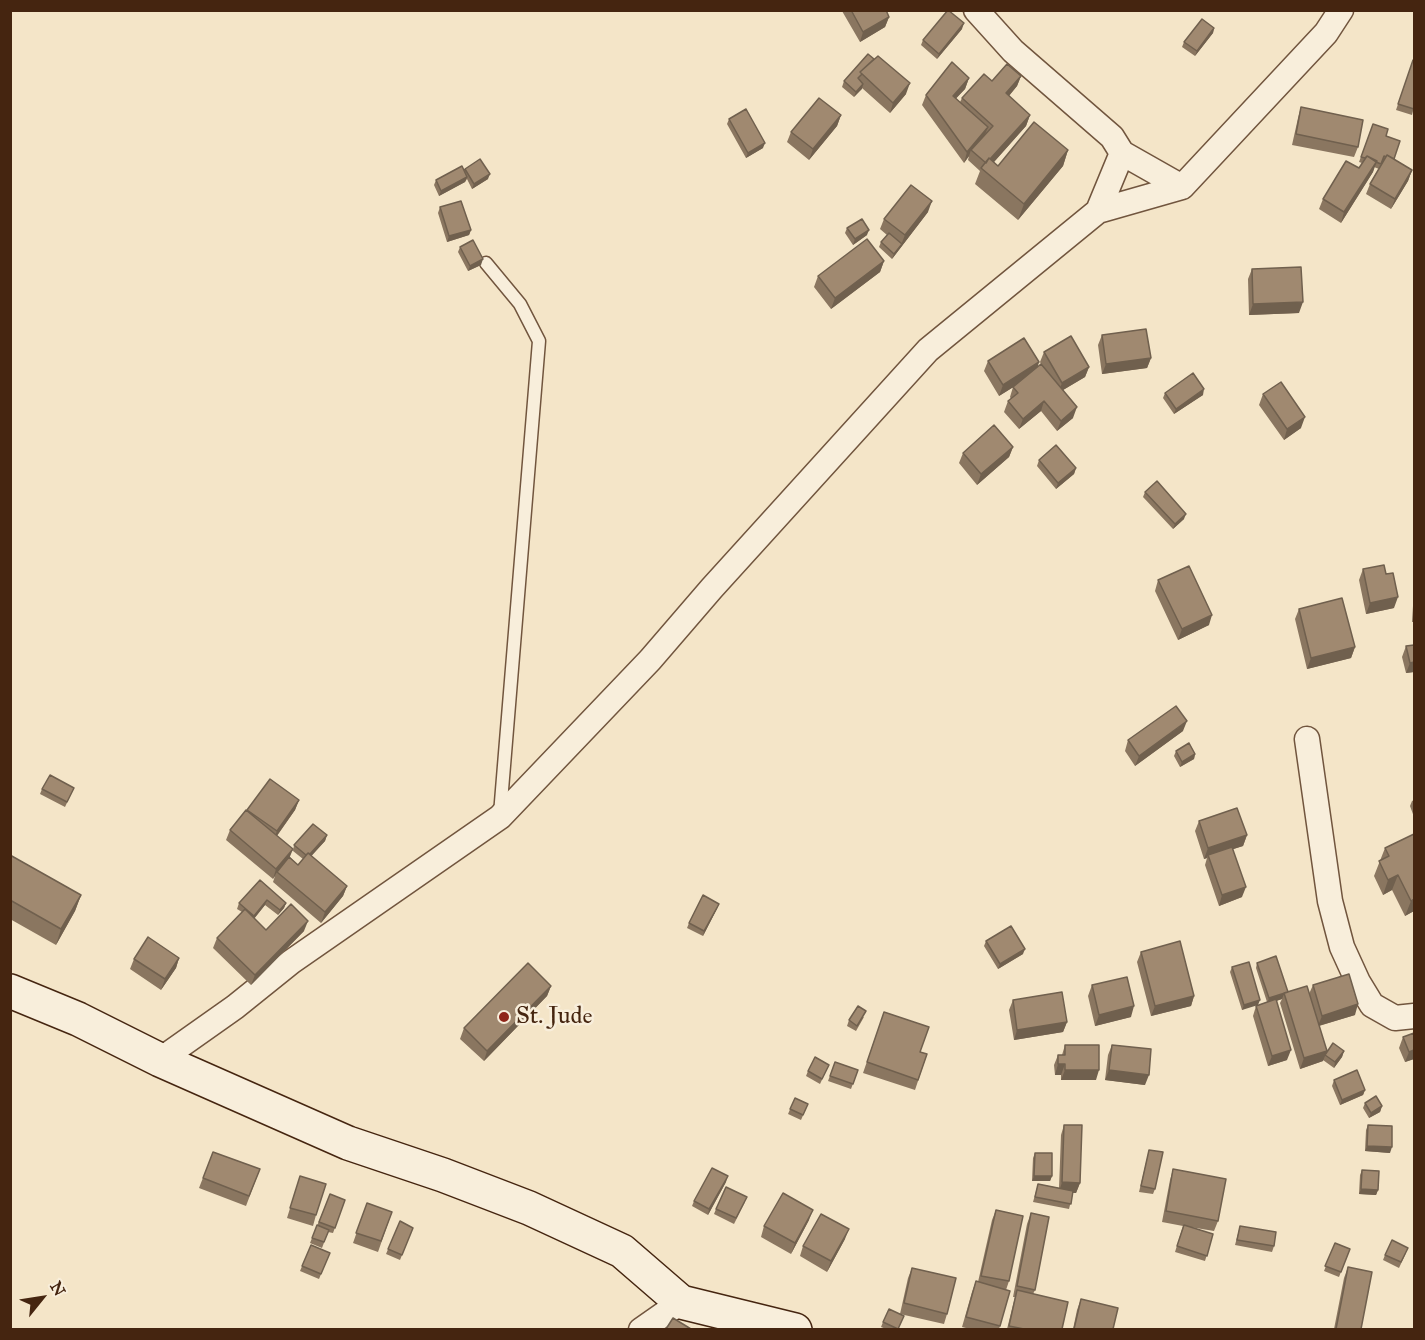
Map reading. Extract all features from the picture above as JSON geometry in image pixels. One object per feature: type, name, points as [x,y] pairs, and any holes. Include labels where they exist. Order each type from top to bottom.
[{"type":"main road","points":[[10,991],[78,1019],[160,1060],[348,1143],[444,1175],[529,1208],[622,1251],[681,1302],[795,1329]]},
{"type":"street","points":[[976,10],[1013,51],[1112,137],[1122,153],[1182,187]]},
{"type":"street","points":[[160,1060],[235,1007],[291,962],[500,816],[650,660],[712,588],[928,350],[1098,211],[1182,187],[1326,33],[1341,10]]},
{"type":"street","points":[[1098,211],[1122,153]]},
{"type":"street","points":[[1307,739],[1330,901],[1342,947],[1358,982],[1372,1005],[1395,1018],[1414,1016]]},
{"type":"street","points":[[641,1329],[681,1302]]},
{"type":"lane","points":[[486,263],[520,304],[539,341],[500,816]]},
{"type":"building","points":[[851,10],[886,10],[889,17],[863,32]]},
{"type":"building","points":[[948,10],[964,23],[939,54],[923,40]]},
{"type":"building","points":[[1202,19],[1214,28],[1197,51],[1184,42]]},
{"type":"building","points":[[868,54],[874,59],[860,72],[862,74],[858,78],[863,84],[856,92],[844,81]]},
{"type":"building","points":[[878,56],[910,83],[893,103],[860,72]]},
{"type":"building","points":[[1414,60],[1414,109],[1398,104]]},
{"type":"building","points":[[952,62],[969,78],[953,96],[988,127],[967,152],[926,95]]},
{"type":"building","points":[[1007,64],[1021,76],[1006,93],[1030,115],[986,163],[971,150],[993,126],[962,98],[984,74],[992,81]]},
{"type":"building","points":[[819,98],[841,115],[813,149],[791,132]]},
{"type":"building","points":[[1301,107],[1363,120],[1358,147],[1296,134]]},
{"type":"building","points":[[746,109],[765,143],[748,153],[729,119]]},
{"type":"building","points":[[1034,122],[1068,150],[1024,204],[981,168],[989,158],[998,166]]},
{"type":"building","points":[[1373,124],[1388,129],[1386,136],[1400,141],[1394,159],[1387,155],[1384,156],[1381,164],[1367,156],[1361,157]]},
{"type":"building","points":[[1387,155],[1412,170],[1395,199],[1370,184]]},
{"type":"building","points":[[1367,156],[1377,161],[1344,212],[1323,199],[1346,161],[1359,168]]},
{"type":"building","points":[[480,159],[490,174],[474,184],[465,169]]},
{"type":"building","points":[[462,166],[467,177],[441,191],[436,180]]},
{"type":"building","points":[[911,185],[932,201],[905,235],[884,219]]},
{"type":"building","points":[[461,201],[471,230],[449,236],[440,207]]},
{"type":"building","points":[[862,219],[869,230],[855,239],[847,228]]},
{"type":"building","points":[[889,233],[902,244],[894,254],[881,242]]},
{"type":"building","points":[[867,239],[884,261],[835,298],[818,276]]},
{"type":"building","points":[[473,240],[483,259],[470,266],[460,247]]},
{"type":"building","points":[[1301,267],[1303,302],[1253,304],[1252,269]]},
{"type":"building","points":[[1146,329],[1151,358],[1106,364],[1102,335]]},
{"type":"building","points":[[1071,336],[1089,367],[1062,383],[1044,352]]},
{"type":"building","points":[[1024,338],[1039,362],[1003,385],[988,361]]},
{"type":"building","points":[[1041,364],[1077,407],[1061,421],[1044,401],[1023,419],[1008,401],[1018,393],[1013,387]]},
{"type":"building","points":[[1193,373],[1204,389],[1176,409],[1165,393]]},
{"type":"building","points":[[1281,382],[1305,417],[1287,429],[1263,394]]},
{"type":"building","points":[[994,425],[1013,447],[981,474],[963,453]]},
{"type":"building","points":[[1056,445],[1076,468],[1058,483],[1039,460]]},
{"type":"building","points":[[1157,481],[1186,514],[1175,524],[1145,492]]},
{"type":"building","points":[[1384,565],[1386,574],[1393,573],[1398,597],[1370,603],[1363,569]]},
{"type":"building","points":[[1189,566],[1212,615],[1182,629],[1158,580]]},
{"type":"building","points":[[1342,598],[1355,647],[1311,658],[1299,609]]},
{"type":"building","points":[[1414,645],[1414,662],[1410,663],[1406,646]]},
{"type":"building","points":[[1176,706],[1187,721],[1139,756],[1128,740]]},
{"type":"building","points":[[1189,743],[1195,754],[1182,762],[1176,751]]},
{"type":"building","points":[[50,775],[74,788],[67,802],[42,789]]},
{"type":"building","points":[[270,779],[299,800],[277,831],[247,810]]},
{"type":"building","points":[[1237,808],[1247,835],[1208,848],[1199,821]]},
{"type":"building","points":[[246,810],[293,849],[276,869],[230,830]]},
{"type":"building","points":[[313,824],[327,835],[310,854],[306,855],[294,845]]},
{"type":"building","points":[[1414,834],[1414,899],[1411,901],[1398,875],[1388,880],[1379,861],[1389,856],[1385,848]]},
{"type":"building","points":[[1232,847],[1246,887],[1222,895],[1208,855]]},
{"type":"building","points":[[308,853],[347,886],[325,912],[277,872],[289,857],[298,865]]},
{"type":"building","points":[[10,855],[81,895],[61,929],[10,900]]},
{"type":"building","points":[[260,880],[286,903],[280,910],[267,900],[254,916],[239,903]]},
{"type":"building","points":[[703,895],[719,904],[704,931],[689,923]]},
{"type":"building","points":[[291,904],[308,921],[255,975],[217,938],[245,909],[266,930]]},
{"type":"building","points":[[1011,926],[1025,949],[1000,964],[986,941]]},
{"type":"building","points":[[148,937],[179,958],[165,979],[134,959]]},
{"type":"building","points":[[1180,941],[1194,996],[1155,1006],[1141,952]]},
{"type":"building","points":[[1276,956],[1288,992],[1269,998],[1257,963]]},
{"type":"building","points":[[1249,962],[1260,1000],[1244,1005],[1232,967]]},
{"type":"building","name":"St. Jude","points":[[528,963],[551,986],[487,1051],[464,1028]]},
{"type":"building","points":[[1349,974],[1358,1004],[1322,1016],[1313,985]]},
{"type":"building","points":[[1127,977],[1134,1006],[1099,1015],[1092,985]]},
{"type":"building","points":[[1307,986],[1327,1051],[1304,1058],[1284,993]]},
{"type":"building","points":[[1062,992],[1067,1022],[1017,1030],[1013,1000]]},
{"type":"building","points":[[1276,999],[1291,1050],[1272,1056],[1256,1006]]},
{"type":"building","points":[[858,1006],[866,1011],[857,1026],[849,1020]]},
{"type":"building","points":[[884,1012],[929,1027],[920,1052],[927,1054],[918,1080],[867,1062]]},
{"type":"building","points":[[1414,1033],[1414,1050],[1409,1052],[1403,1037]]},
{"type":"building","points":[[1333,1043],[1344,1051],[1335,1062],[1325,1055]]},
{"type":"building","points":[[1065,1045],[1099,1045],[1099,1070],[1065,1070],[1065,1064],[1058,1064],[1058,1055],[1065,1055]]},
{"type":"building","points":[[1112,1045],[1151,1049],[1149,1075],[1109,1070]]},
{"type":"building","points":[[815,1057],[829,1065],[822,1079],[808,1071]]},
{"type":"building","points":[[835,1062],[858,1070],[853,1084],[830,1076]]},
{"type":"building","points":[[1357,1070],[1365,1090],[1342,1100],[1334,1080]]},
{"type":"building","points":[[1376,1096],[1382,1106],[1371,1113],[1365,1103]]},
{"type":"building","points":[[795,1098],[808,1104],[803,1115],[790,1109]]},
{"type":"building","points":[[1064,1125],[1082,1125],[1080,1183],[1062,1182]]},
{"type":"building","points":[[1368,1125],[1392,1126],[1392,1147],[1367,1146]]},
{"type":"building","points":[[1149,1150],[1163,1152],[1155,1189],[1141,1186]]},
{"type":"building","points":[[213,1152],[260,1169],[249,1196],[203,1178]]},
{"type":"building","points":[[1035,1153],[1052,1153],[1052,1176],[1034,1176]]},
{"type":"building","points":[[712,1168],[728,1176],[709,1209],[694,1201]]},
{"type":"building","points":[[1173,1169],[1226,1179],[1218,1221],[1166,1211]]},
{"type":"building","points":[[1362,1170],[1379,1171],[1378,1190],[1361,1189]]},
{"type":"building","points":[[300,1176],[326,1184],[316,1215],[290,1208]]},
{"type":"building","points":[[1038,1184],[1073,1191],[1071,1204],[1035,1197]]},
{"type":"building","points":[[726,1187],[747,1197],[736,1218],[716,1209]]},
{"type":"building","points":[[783,1193],[813,1210],[795,1243],[764,1226]]},
{"type":"building","points":[[330,1194],[345,1200],[335,1228],[319,1222]]},
{"type":"building","points":[[367,1203],[392,1212],[381,1241],[356,1233]]},
{"type":"building","points":[[996,1210],[1023,1216],[1009,1281],[981,1276]]},
{"type":"building","points":[[1031,1213],[1049,1217],[1035,1290],[1017,1286]]},
{"type":"building","points":[[821,1214],[849,1229],[831,1261],[803,1246]]},
{"type":"building","points":[[400,1221],[413,1228],[402,1255],[388,1249]]},
{"type":"building","points":[[317,1225],[329,1230],[324,1242],[312,1238]]},
{"type":"building","points":[[1184,1225],[1213,1234],[1207,1256],[1177,1246]]},
{"type":"building","points":[[1240,1226],[1276,1232],[1274,1246],[1237,1240]]},
{"type":"building","points":[[1392,1240],[1408,1248],[1401,1262],[1385,1255]]},
{"type":"building","points":[[1335,1243],[1350,1249],[1341,1272],[1325,1266]]},
{"type":"building","points":[[311,1245],[330,1253],[321,1274],[302,1266]]},
{"type":"building","points":[[1348,1267],[1372,1272],[1361,1329],[1336,1329]]},
{"type":"building","points":[[912,1268],[956,1278],[947,1314],[904,1303]]},
{"type":"building","points":[[976,1281],[1010,1291],[1000,1326],[966,1317]]},
{"type":"building","points":[[1017,1290],[1068,1302],[1062,1329],[1024,1329],[1009,1326]]},
{"type":"building","points":[[1081,1299],[1118,1308],[1113,1329],[1074,1329]]},
{"type":"building","points":[[889,1309],[904,1316],[898,1329],[883,1322]]},
{"type":"building","points":[[673,1318],[691,1329],[666,1329]]},
{"type":"place","name":"St. Jude","points":[[504,1017]]}]
